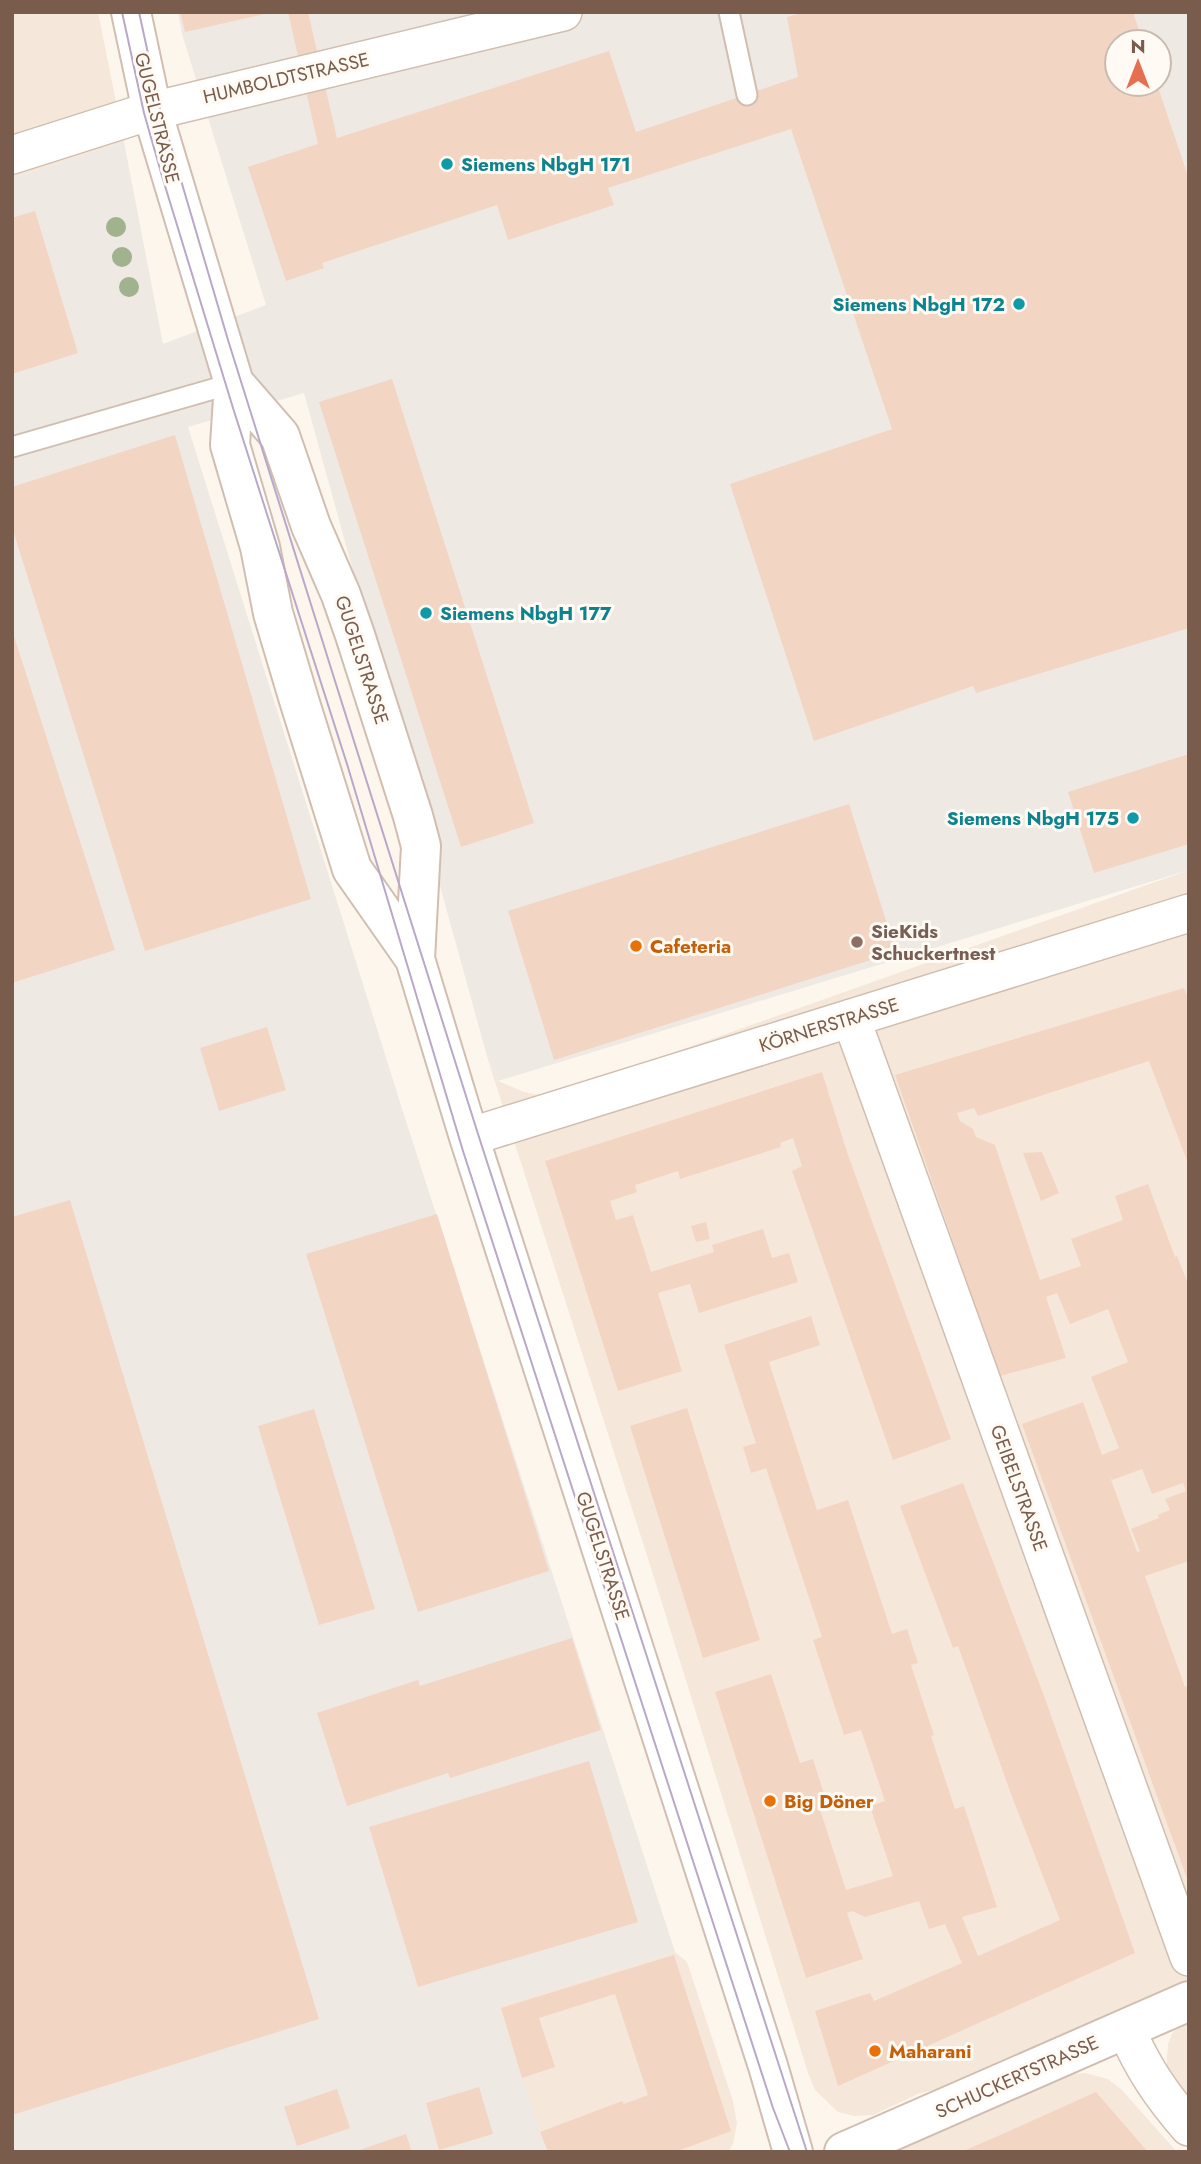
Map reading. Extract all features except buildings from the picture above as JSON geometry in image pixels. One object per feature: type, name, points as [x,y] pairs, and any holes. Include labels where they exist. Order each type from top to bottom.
[{"type":"street","name":"GUGELSTRASSE","points":[[131,12],[152,111],[234,383],[230,445],[260,547],[280,639],[302,712],[352,869],[415,959],[469,1137],[768,2066],[793,2152]]},
{"type":"street","name":"HUMBOLDTSTRASSE","points":[[12,155],[152,111],[562,12]]},
{"type":"street","name":"GUGELSTRASSE","points":[[234,383],[280,436],[311,526],[355,635],[409,803],[421,846],[415,959]]},
{"type":"street","name":"KÖRNERSTRASSE","points":[[469,1137],[1189,913]]},
{"type":"street","name":"GEIBELSTRASSE","points":[[850,1018],[1189,1957]]},
{"type":"street","name":"SCHUCKERTSTRASSE","points":[[844,2152],[1189,2001]]},
{"type":"street","points":[[1126,2029],[1140,2062],[1161,2096],[1189,2127]]},
{"type":"lane","points":[[729,12],[747,95]]},
{"type":"lane","points":[[12,447],[234,383]]},
{"type":"shaded area","points":[[12,12],[98,12],[124,142],[12,178]]},
{"type":"shaded area","points":[[178,12],[1189,12],[1189,870],[498,1081],[488,1060],[304,393],[188,427],[405,1118],[675,1952],[499,2006],[547,2152],[12,2152],[12,178],[124,142],[163,344],[266,305],[182,34]]},
{"type":"shaded area","points":[[1189,870],[1189,1982],[965,2082],[918,2094],[873,2115],[854,2116],[838,2112],[815,2090],[808,2073],[651,1568],[488,1060],[498,1081],[524,1092],[548,1097]]},
{"type":"shaded area","points":[[675,1952],[687,1962],[733,2101],[737,2123],[733,2144],[728,2152],[547,2152],[498,2006]]},
{"type":"shaded area","points":[[1189,2021],[1189,2104],[1167,2070],[1167,2057],[1173,2032]]},
{"type":"shaded area","points":[[1085,2073],[1108,2079],[1122,2090],[1177,2152],[893,2152],[1072,2074]]},
{"type":"tram line","points":[[122,12],[144,113],[162,176],[347,764],[463,1151],[773,2108],[790,2152]]},
{"type":"tram line","points":[[139,12],[160,109],[228,340],[478,1134],[807,2152]]},
{"type":"place","name":"Siemens NbgH 171","points":[[447,164]]},
{"type":"place","name":"Siemens NbgH 172","points":[[1019,304]]},
{"type":"place","name":"Siemens NbgH 177","points":[[426,613]]},
{"type":"place","name":"Siemens NbgH 175","points":[[1133,818]]},
{"type":"place","name":"SieKids Schuckertnest","points":[[857,942]]},
{"type":"place","name":"Cafeteria","points":[[636,946]]},
{"type":"place","name":"Big Döner","points":[[770,1801]]},
{"type":"place","name":"Maharani","points":[[875,2051]]}]
